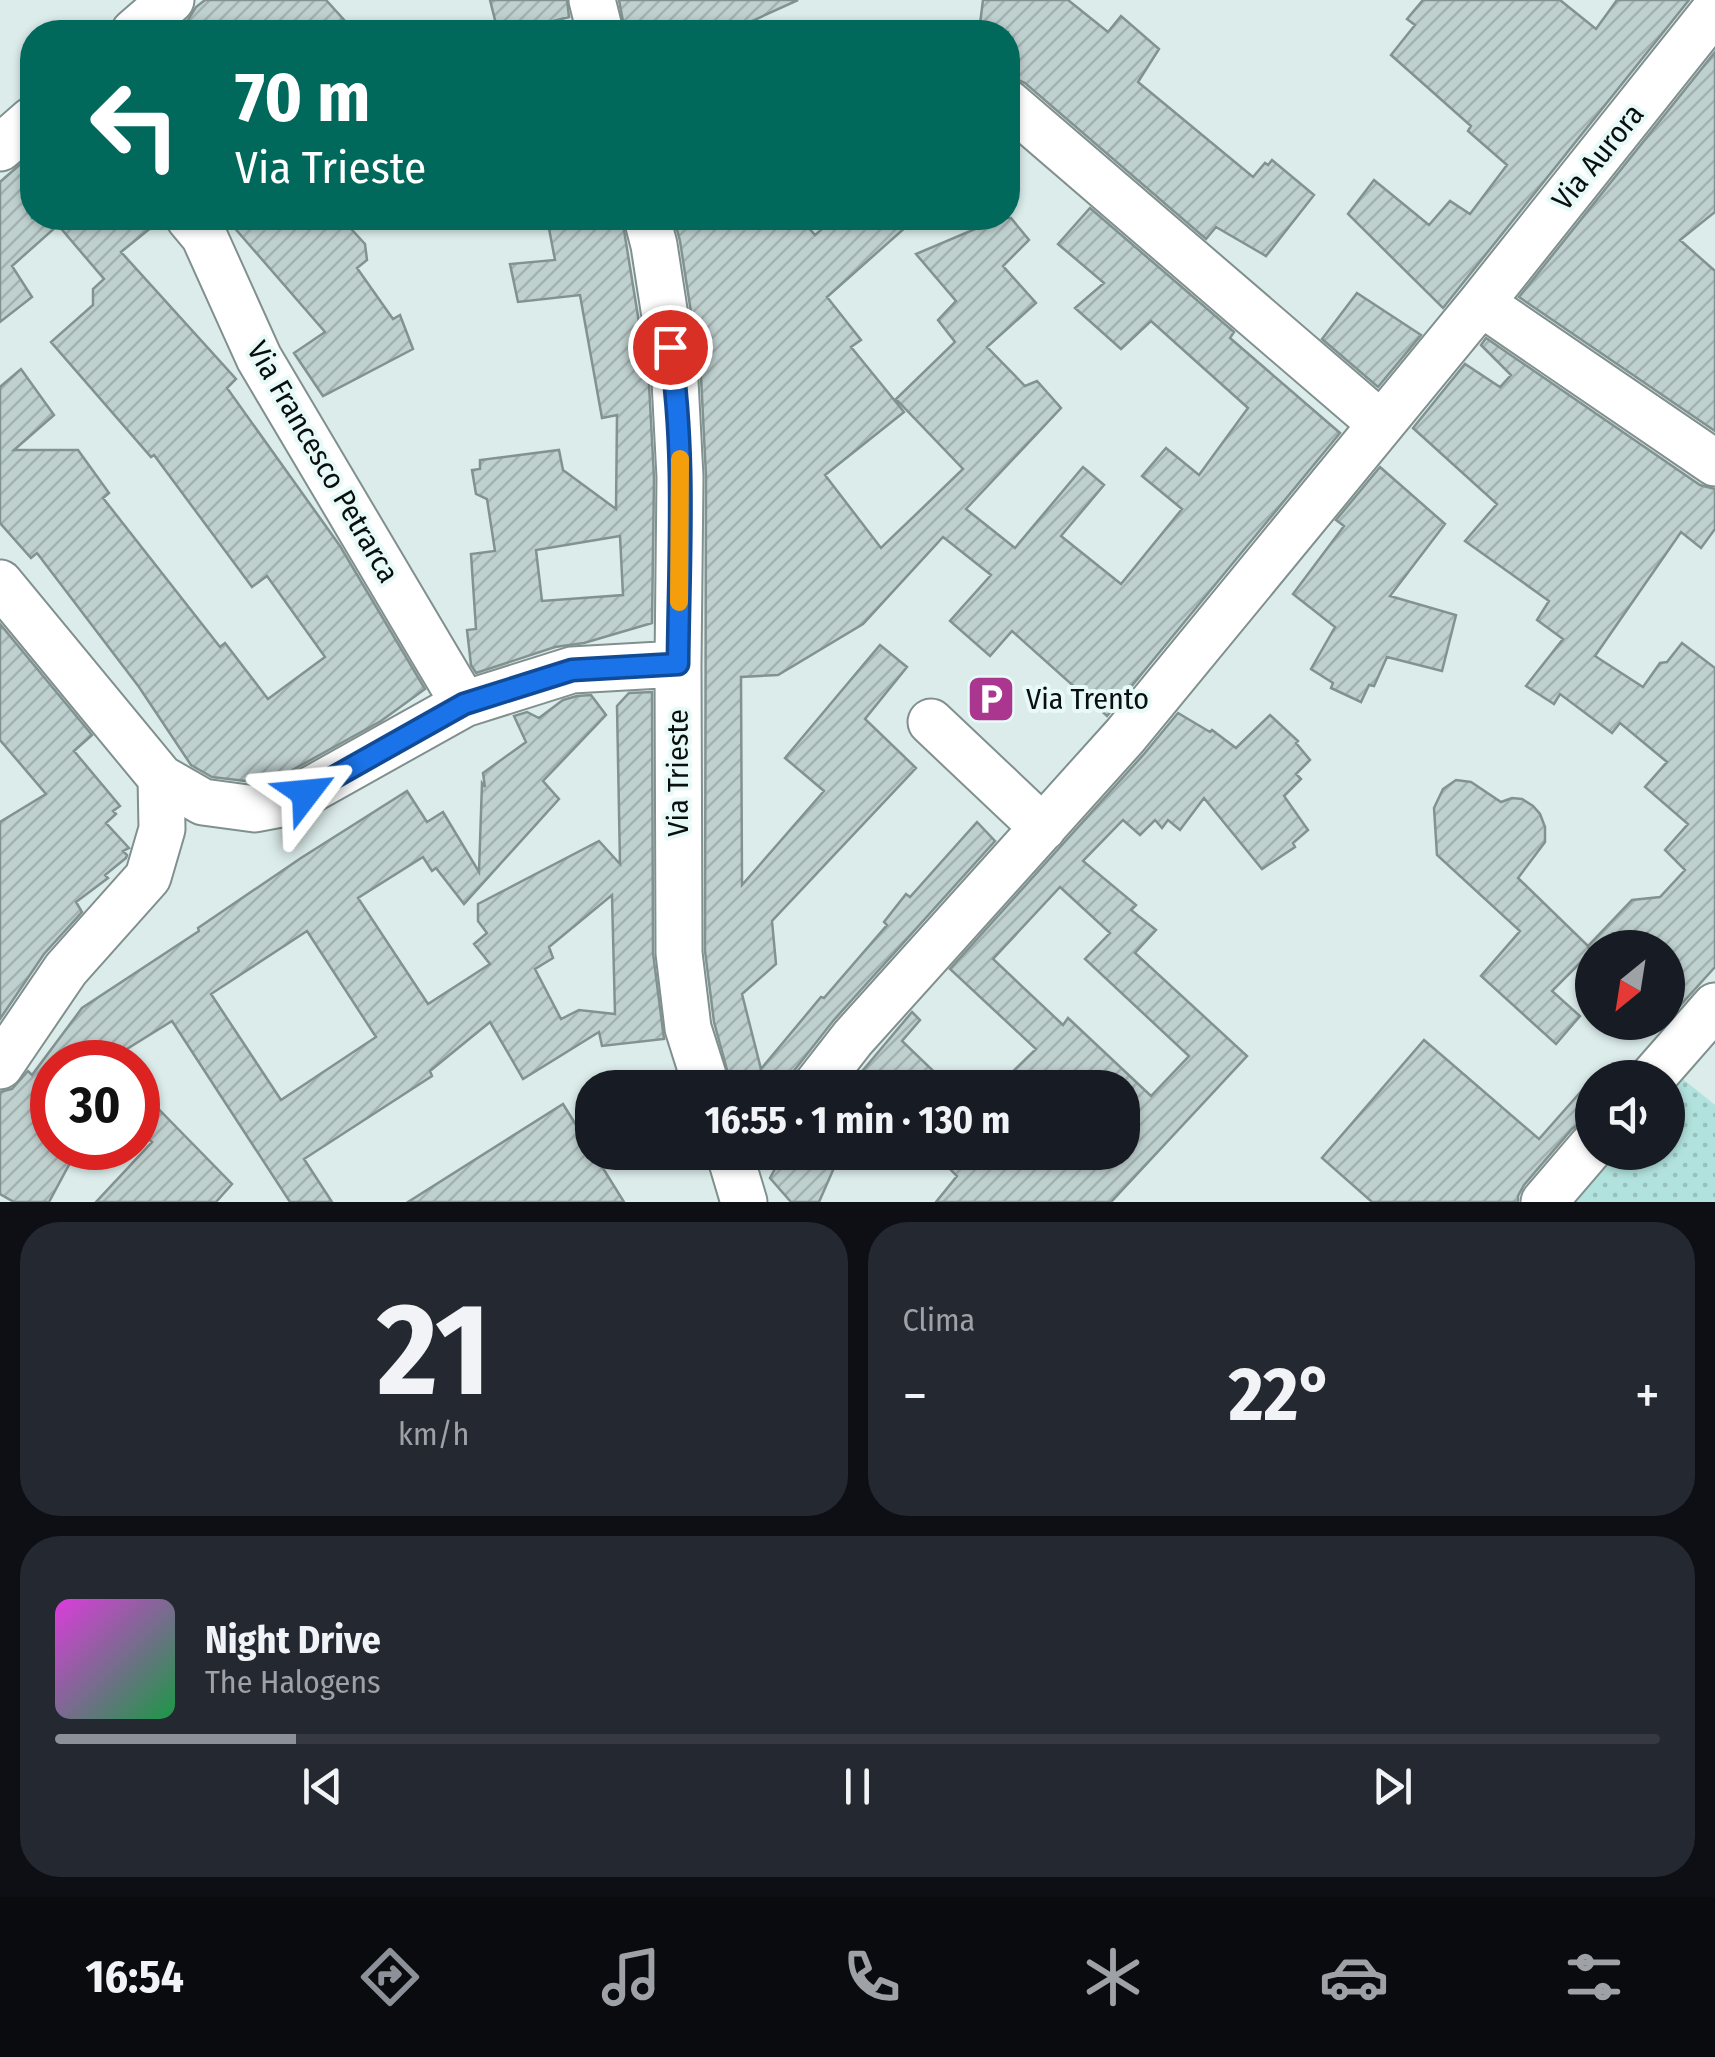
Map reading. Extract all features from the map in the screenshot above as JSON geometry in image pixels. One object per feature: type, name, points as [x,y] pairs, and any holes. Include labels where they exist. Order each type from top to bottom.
[{"type":"street","points":[[148,20],[171,0]]},
{"type":"street","name":"Via Aurora","points":[[1481,304],[1715,10]]},
{"type":"street","points":[[1020,113],[1380,424]]},
{"type":"street","points":[[0,148],[20,130]]},
{"type":"street","name":"Via Francesco Petrarca","points":[[199,230],[259,358],[464,704]]},
{"type":"street","name":"Via Trieste","points":[[649,230],[675,380],[680,477],[679,953],[688,1028],[701,1070]]},
{"type":"street","points":[[828,1070],[1125,736],[1481,304],[1715,463]]},
{"type":"street","points":[[6,602],[161,778],[204,802],[255,808],[287,803],[464,704],[572,670],[678,664]]},
{"type":"street","points":[[930,722],[1042,828]]},
{"type":"street","points":[[0,1066],[66,969],[148,877],[162,830],[161,778]]},
{"type":"street","points":[[1668,1060],[1715,1006]]},
{"type":"street","points":[[1544,1202],[1575,1166]]},
{"type":"shaded area","points":[[1685,1081],[1715,1105],[1715,1202],[1557,1202],[1586,1170],[1685,1170]]},
{"type":"building","points":[[205,0],[326,0],[344,20],[188,20]]},
{"type":"building","points":[[490,0],[567,0],[569,17],[495,20]]},
{"type":"building","points":[[619,0],[798,0],[754,20],[623,20]]},
{"type":"building","points":[[983,0],[1068,0],[1108,32],[1121,16],[1159,49],[1138,82],[1253,177],[1272,160],[1314,195],[1266,256],[1216,227],[1206,239],[1020,81],[1020,20],[980,20]]},
{"type":"building","points":[[1423,0],[1560,0],[1596,29],[1617,0],[1689,0],[1443,308],[1348,214],[1374,180],[1429,225],[1450,201],[1470,214],[1507,165],[1468,131],[1471,126],[1391,55],[1415,25],[1407,19]]},
{"type":"building","points":[[1715,52],[1715,212],[1680,240],[1715,271],[1715,431],[1519,297]]},
{"type":"building","points":[[20,164],[20,230],[52,230],[12,266],[32,297],[0,322],[0,182]]},
{"type":"building","points":[[1090,208],[1234,332],[1230,338],[1340,433],[1107,716],[1012,631],[990,656],[950,621],[991,575],[943,537],[863,624],[778,675],[741,677],[742,885],[824,791],[785,758],[880,645],[907,667],[865,719],[916,768],[772,921],[776,964],[742,994],[761,1069],[887,925],[884,922],[906,894],[910,897],[977,822],[995,841],[833,1021],[795,1070],[727,1070],[714,1022],[705,951],[706,476],[701,377],[677,230],[811,230],[815,235],[821,230],[902,230],[827,297],[861,340],[851,347],[904,412],[825,475],[881,548],[963,469],[896,399],[955,342],[938,320],[956,301],[916,254],[973,230],[1020,229],[1029,240],[1003,266],[1036,303],[987,347],[1025,386],[1037,381],[1061,408],[966,509],[1015,548],[1083,467],[1104,485],[1061,536],[1121,584],[1182,509],[1142,476],[1166,448],[1199,475],[1248,408],[1151,321],[1121,349],[1075,308],[1104,283],[1058,244]]},
{"type":"building","points":[[62,230],[148,230],[121,252],[236,379],[227,388],[340,546],[425,689],[381,721],[278,778],[254,782],[212,777],[191,765],[139,687],[37,553],[31,558],[0,523],[0,387],[21,369],[54,415],[14,450],[78,450],[109,493],[103,498],[220,647],[225,643],[268,699],[325,657],[267,576],[252,587],[154,455],[151,457],[51,342],[93,305],[93,289],[104,279]]},
{"type":"building","points":[[236,230],[352,230],[365,244],[367,260],[357,268],[393,319],[400,315],[413,349],[323,396],[294,353],[325,332]]},
{"type":"building","points":[[549,230],[624,230],[649,384],[654,478],[652,623],[584,643],[555,647],[476,673],[471,665],[467,630],[476,629],[471,554],[495,551],[487,499],[476,494],[472,470],[480,469],[480,460],[559,450],[563,470],[616,509],[617,415],[602,418],[580,295],[518,302],[510,264],[555,260]],"holes":[[[620,536],[623,595],[542,601],[536,550]]]},
{"type":"building","points":[[1357,293],[1421,335],[1378,387],[1322,339]]},
{"type":"building","points":[[1486,338],[1700,485],[1715,489],[1715,529],[1701,548],[1681,532],[1595,656],[1643,687],[1660,663],[1667,662],[1682,643],[1715,668],[1715,967],[1685,1000],[1685,930],[1603,930],[1632,900],[1660,897],[1685,870],[1665,850],[1688,824],[1645,787],[1667,762],[1620,723],[1612,733],[1560,694],[1554,704],[1526,686],[1563,639],[1537,620],[1549,601],[1465,541],[1497,504],[1413,428],[1465,364],[1500,387],[1511,375],[1481,345]]},
{"type":"building","points":[[1380,467],[1445,524],[1390,596],[1456,615],[1442,671],[1387,657],[1374,686],[1369,685],[1361,702],[1331,688],[1333,683],[1311,669],[1335,627],[1293,594],[1344,526],[1336,520]]},
{"type":"building","points":[[0,624],[92,735],[74,751],[120,806],[106,823],[129,848],[123,851],[126,858],[105,875],[108,878],[76,902],[82,912],[44,954],[0,1019],[0,822],[46,794],[0,740]]},
{"type":"building","points":[[652,692],[653,953],[664,1039],[602,1046],[599,1032],[523,1079],[490,1022],[430,1071],[432,1076],[304,1159],[332,1202],[290,1202],[172,1021],[141,1040],[58,1040],[82,1008],[301,858],[407,791],[427,822],[443,812],[479,872],[483,773],[526,742],[514,716],[527,712],[539,718],[563,700],[591,695],[606,715],[543,781],[559,799],[464,904],[423,857],[358,898],[428,1004],[490,964],[474,944],[487,933],[478,921],[478,904],[599,841],[620,864],[617,706],[629,693]],"holes":[[[612,895],[615,1014],[579,1010],[561,1019],[535,969],[553,958],[549,947]],[[307,931],[376,1037],[281,1100],[211,994]]]},
{"type":"building","points":[[1178,713],[1212,730],[1236,748],[1270,715],[1298,741],[1310,760],[1296,774],[1301,779],[1284,796],[1308,830],[1293,843],[1295,847],[1262,869],[1204,798],[1180,830],[1168,820],[1162,828],[1155,820],[1140,835],[1123,820],[1083,861],[1136,905],[1131,910],[1156,930],[1135,953],[1247,1056],[1111,1202],[936,1202],[957,1176],[951,1170],[1140,1170],[1140,1086],[1151,1096],[1189,1056],[1085,959],[1110,933],[1060,887],[993,959],[1063,1025],[1068,1018],[1123,1070],[1014,1070],[1036,1049],[950,969]]},
{"type":"building","points":[[1456,780],[1471,782],[1501,802],[1522,799],[1540,814],[1545,842],[1518,878],[1575,933],[1575,968],[1552,991],[1575,1012],[1575,1022],[1556,1044],[1481,976],[1520,931],[1437,855],[1434,808],[1443,789]]},
{"type":"building","points":[[912,1012],[920,1020],[902,1041],[932,1070],[863,1070]]},
{"type":"building","points":[[1424,1040],[1539,1139],[1575,1098],[1575,1127],[1524,1185],[1518,1202],[1372,1202],[1322,1158]]},
{"type":"building","points":[[28,1071],[30,1170],[66,1170],[49,1202],[14,1202],[0,1194],[0,1092],[12,1089]]},
{"type":"building","points":[[563,1104],[575,1123],[575,1170],[604,1170],[624,1202],[408,1202]]},
{"type":"building","points":[[160,1110],[232,1184],[216,1202],[96,1202],[126,1170],[160,1170]]},
{"type":"building","points":[[774,1170],[833,1170],[819,1202],[791,1202],[770,1178]]},
{"type":"slow traffic","points":[[679,602],[680,459]]},
{"type":"place","name":"Via Trento","points":[[991,699]]},
{"type":"route","points":[[306,793],[464,704],[572,670],[678,664],[680,477],[670,347]]}]
